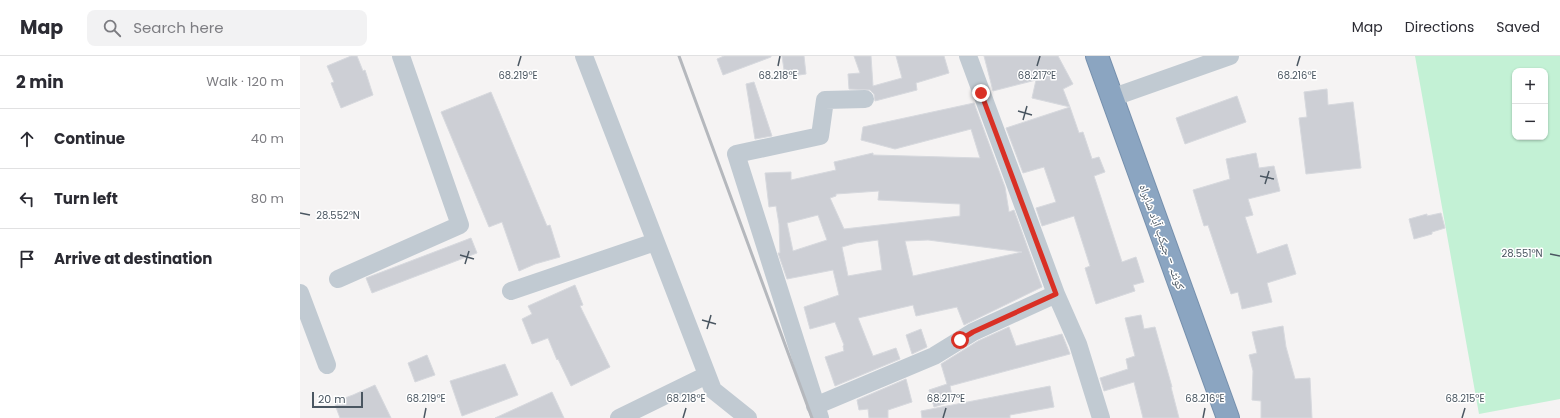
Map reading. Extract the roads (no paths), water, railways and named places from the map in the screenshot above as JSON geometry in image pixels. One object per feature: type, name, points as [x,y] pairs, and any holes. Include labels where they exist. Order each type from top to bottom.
[{"type":"highway","name":"کوئٹہ - جیکب آباد شاہراہ","points":[[1097,56],[1228,418]]},
{"type":"street","points":[[338,279],[460,225],[401,56]]},
{"type":"street","points":[[584,56],[713,390],[744,417]]},
{"type":"street","points":[[968,56],[1056,294],[1078,344],[1101,418]]},
{"type":"street","points":[[1111,98],[1230,56]]},
{"type":"street","points":[[865,99],[825,100],[820,136],[736,154],[817,412],[934,356],[973,332],[1056,294]]},
{"type":"street","points":[[511,291],[655,242]]},
{"type":"street","points":[[300,293],[327,365]]},
{"type":"street","points":[[619,418],[707,375]]},
{"type":"railway","points":[[679,56],[812,418]]}]
